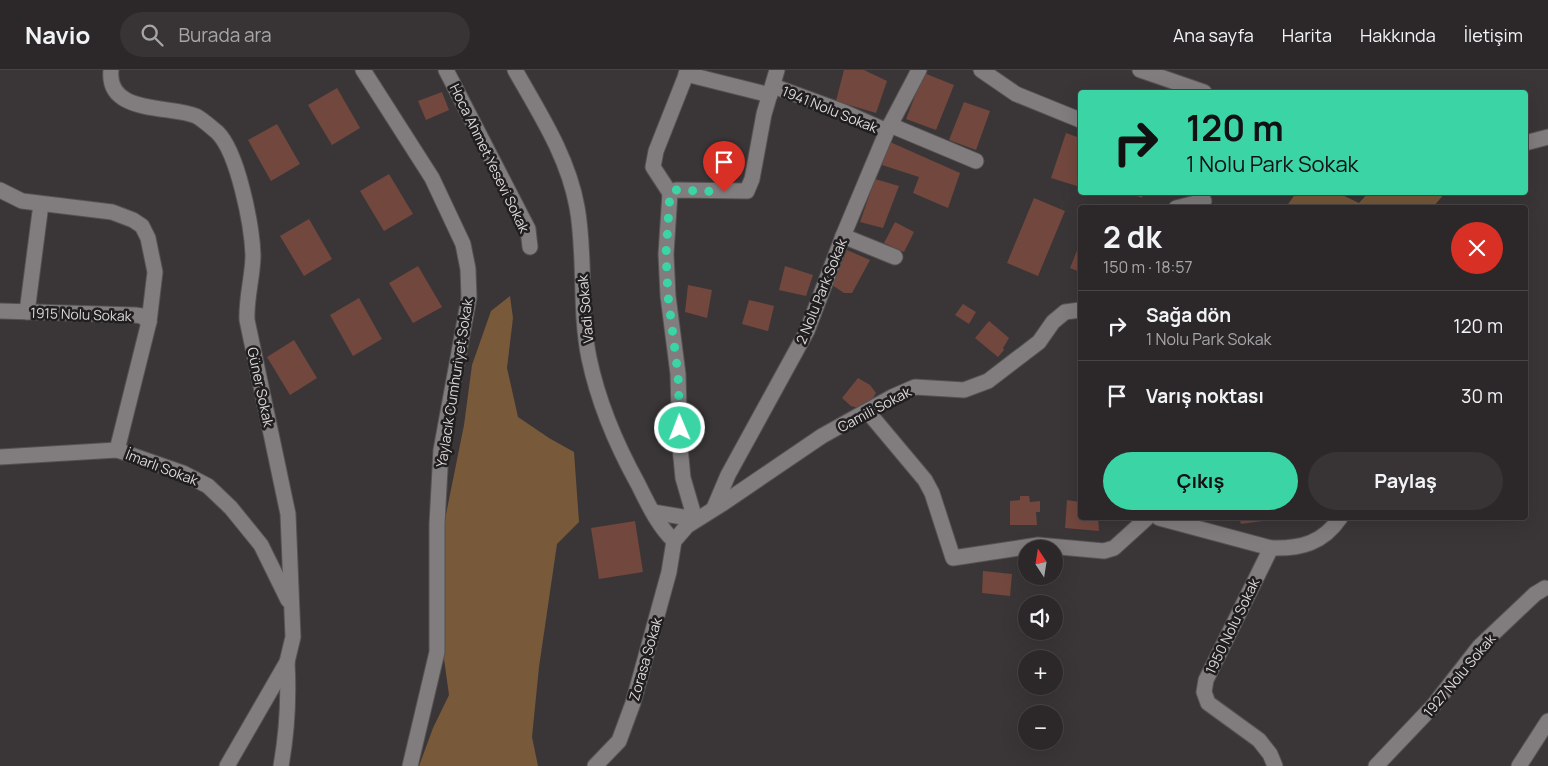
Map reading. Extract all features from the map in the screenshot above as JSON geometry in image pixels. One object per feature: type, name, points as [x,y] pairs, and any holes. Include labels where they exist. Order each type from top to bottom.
[{"type":"street","name":"Güner Sokak","points":[[111,70],[114,88],[124,100],[146,107],[195,116],[217,132],[227,144],[247,206],[253,256],[246,298],[247,320],[288,514],[293,637],[287,662],[228,766]]},
{"type":"street","name":"Yaylacık Cumhuriyet Sokak","points":[[363,70],[432,178],[460,237],[468,269],[469,298],[441,450],[437,524],[436,652],[422,723],[410,766]]},
{"type":"street","name":"Hoca Ahmet Yesevi Sokak","points":[[446,70],[528,229],[530,246]]},
{"type":"street","name":"Vadi Sokak","points":[[515,70],[548,128],[569,172],[578,208],[589,357],[601,398],[624,459],[667,535],[674,541]]},
{"type":"street","points":[[670,193],[676,190],[747,191],[752,179],[764,114],[777,70]]},
{"type":"street","points":[[981,70],[1016,94],[1078,119]]},
{"type":"street","points":[[1140,70],[1198,90]]},
{"type":"street","points":[[653,512],[695,519],[683,478],[680,447],[678,374],[668,296],[666,254],[670,193],[653,167],[656,150],[687,72]]},
{"type":"street","name":"1941 Nolu Sokak","points":[[687,72],[771,91],[844,112],[976,161]]},
{"type":"street","name":"2 Nolu Park Sokak","points":[[714,508],[728,475],[807,332],[843,236],[914,72]]},
{"type":"street","points":[[1528,142],[1548,137]]},
{"type":"street","points":[[0,190],[22,200],[41,204],[112,212],[133,220],[142,226],[148,238],[155,272],[149,322]]},
{"type":"street","points":[[1186,205],[1204,200]]},
{"type":"street","points":[[27,312],[41,204]]},
{"type":"street","points":[[843,236],[895,257]]},
{"type":"street","name":"Camili Sokak","points":[[674,541],[695,519],[822,436],[915,387],[964,390],[988,381],[1039,342],[1053,322],[1065,312],[1078,310]]},
{"type":"street","name":"1915 Nolu Sokak","points":[[0,311],[136,315],[142,316],[149,322],[117,450]]},
{"type":"street","points":[[868,412],[925,480],[932,493],[953,558],[1038,545],[1104,551],[1114,548],[1145,520]]},
{"type":"street","name":"İmarlı Sokak","points":[[0,457],[117,450],[182,473],[208,486],[231,508],[261,545],[291,605]]},
{"type":"street","points":[[1167,520],[1272,548],[1297,548],[1310,544],[1334,527],[1339,520]]},
{"type":"street","name":"Zorasa Sokak","points":[[595,766],[619,740],[633,704],[669,572],[674,541]]},
{"type":"street","name":"1950 Nolu Sokak","points":[[1272,548],[1206,680],[1204,692],[1208,703],[1259,740],[1270,754],[1275,766]]},
{"type":"street","name":"1927 Nolu Sokak","points":[[1376,766],[1433,706],[1479,647],[1535,594],[1545,588]]},
{"type":"street","points":[[281,766],[287,708],[287,662]]},
{"type":"street","points":[[1519,766],[1548,721]]},
{"type":"shaded area","points":[[1295,195],[1342,195],[1359,203],[1366,195],[1443,195],[1435,205],[1287,205]]},
{"type":"shaded area","points":[[510,296],[513,318],[507,368],[518,417],[574,452],[579,522],[557,544],[539,667],[532,737],[538,766],[419,766],[433,728],[449,695],[433,579],[464,425],[472,365],[491,311]]},
{"type":"building","points":[[844,70],[864,70],[887,81],[876,113],[836,101]]},
{"type":"building","points":[[924,73],[954,85],[936,130],[906,119]]},
{"type":"building","points":[[337,88],[360,128],[332,145],[308,105]]},
{"type":"building","points":[[442,92],[449,110],[426,120],[418,101]]},
{"type":"building","points":[[964,102],[990,111],[976,150],[949,140]]},
{"type":"building","points":[[277,124],[300,164],[271,181],[248,140]]},
{"type":"building","points":[[1066,133],[1078,137],[1078,186],[1051,178]]},
{"type":"building","points":[[890,142],[960,173],[948,208],[913,193],[919,177],[882,165]]},
{"type":"building","points":[[389,174],[413,214],[384,231],[360,191]]},
{"type":"building","points":[[875,179],[899,186],[883,228],[860,222]]},
{"type":"building","points":[[1034,198],[1065,211],[1038,276],[1007,263]]},
{"type":"building","points":[[309,219],[332,259],[304,276],[280,236]]},
{"type":"building","points":[[895,222],[914,232],[904,252],[884,243]]},
{"type":"building","points":[[1078,248],[1078,271],[1070,268]]},
{"type":"building","points":[[847,250],[870,260],[852,293],[844,293],[832,285]]},
{"type":"building","points":[[418,266],[442,307],[413,323],[389,283]]},
{"type":"building","points":[[785,266],[813,275],[806,296],[779,290]]},
{"type":"building","points":[[688,285],[712,290],[707,318],[685,312]]},
{"type":"building","points":[[359,298],[382,339],[353,356],[330,315]]},
{"type":"building","points":[[749,300],[774,306],[768,331],[742,324]]},
{"type":"building","points":[[963,304],[976,312],[969,324],[955,315]]},
{"type":"building","points":[[989,321],[1009,338],[1003,348],[1004,350],[998,357],[975,338]]},
{"type":"building","points":[[294,340],[317,378],[290,395],[267,357]]},
{"type":"building","points":[[858,378],[870,385],[876,393],[868,406],[862,409],[851,406],[842,398]]},
{"type":"building","points":[[1020,496],[1029,496],[1030,502],[1040,501],[1040,512],[1036,512],[1037,525],[1010,525],[1010,501],[1020,500]]},
{"type":"building","points":[[1067,500],[1078,502],[1078,520],[1098,520],[1099,531],[1065,528]]},
{"type":"building","points":[[1240,520],[1270,520],[1241,524]]},
{"type":"building","points":[[635,521],[643,572],[599,579],[591,528]]},
{"type":"building","points":[[983,571],[1012,574],[1010,596],[982,593]]},
{"type":"route","points":[[680,428],[678,374],[668,296],[666,254],[670,193],[676,190],[724,192]]}]
